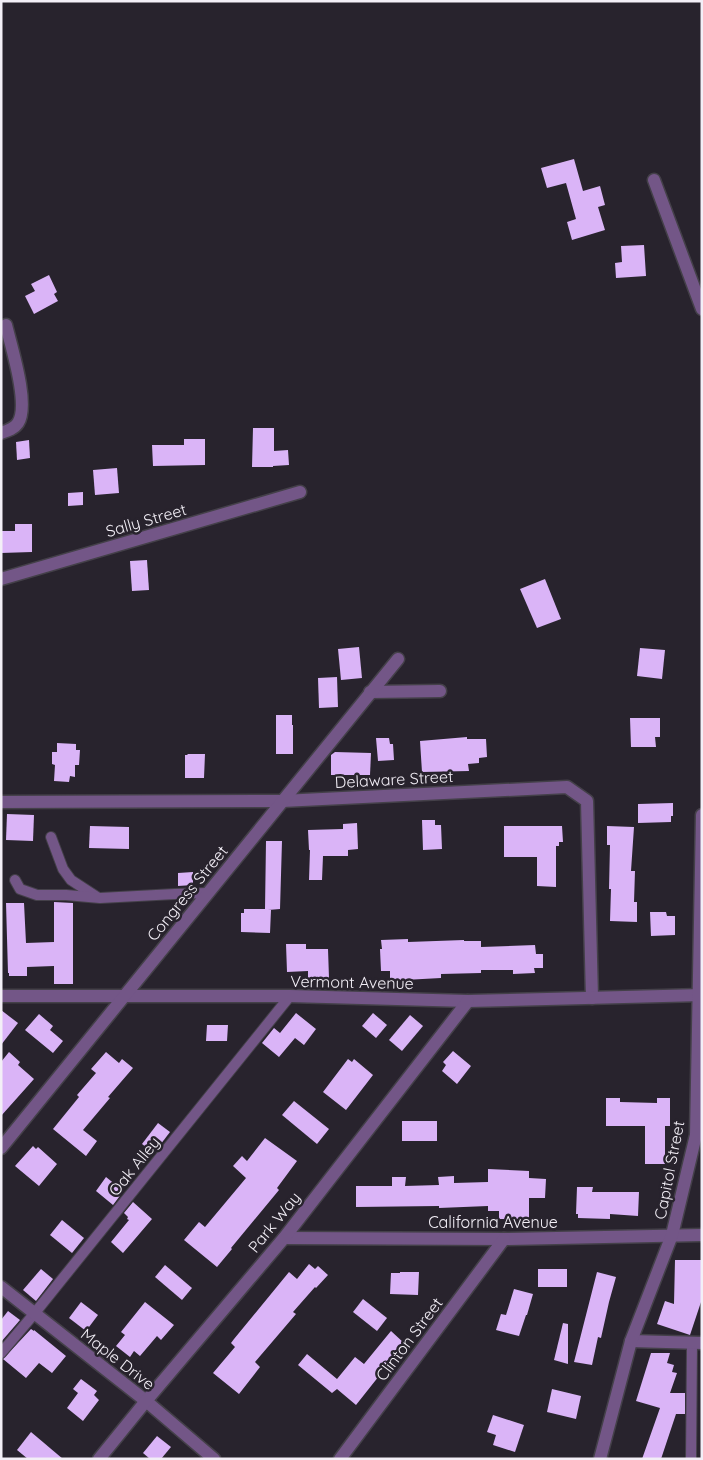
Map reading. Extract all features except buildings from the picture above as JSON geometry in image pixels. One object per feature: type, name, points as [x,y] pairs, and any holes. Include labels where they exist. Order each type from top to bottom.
[{"type":"street","points":[[654,180],[702,309]]},
{"type":"street","points":[[1,433],[11,429],[18,423],[22,410],[21,391],[6,325]]},
{"type":"street","name":"Sally Street","points":[[1,579],[300,492]]},
{"type":"street","name":"Congress Street","points":[[1,1148],[398,659]]},
{"type":"street","points":[[370,692],[440,691]]},
{"type":"street","name":"Delaware Street","points":[[1,802],[282,801],[567,787],[588,802],[592,998]]},
{"type":"street","name":"Capitol Street","points":[[600,1459],[631,1341],[672,1235],[696,1135],[702,815]]},
{"type":"street","name":"Vermont Avenue","points":[[1,996],[290,996],[468,1001],[700,995]]},
{"type":"street","name":"Park Way","points":[[99,1459],[284,1238],[468,1001]]},
{"type":"street","name":"California Avenue","points":[[284,1238],[504,1239],[702,1235]]},
{"type":"street","name":"Clinton Street","points":[[340,1459],[504,1239]]},
{"type":"street","name":"Maple Drive","points":[[1,1287],[146,1401],[214,1459]]},
{"type":"street","points":[[631,1341],[697,1343]]},
{"type":"lane","points":[[51,837],[63,869],[71,880],[98,898]]},
{"type":"lane","points":[[15,880],[20,889],[37,895],[98,898],[207,894]]},
{"type":"lane","name":"Oak Alley","points":[[1,1353],[290,996]]},
{"type":"lane","points":[[691,1459],[697,1343]]}]
